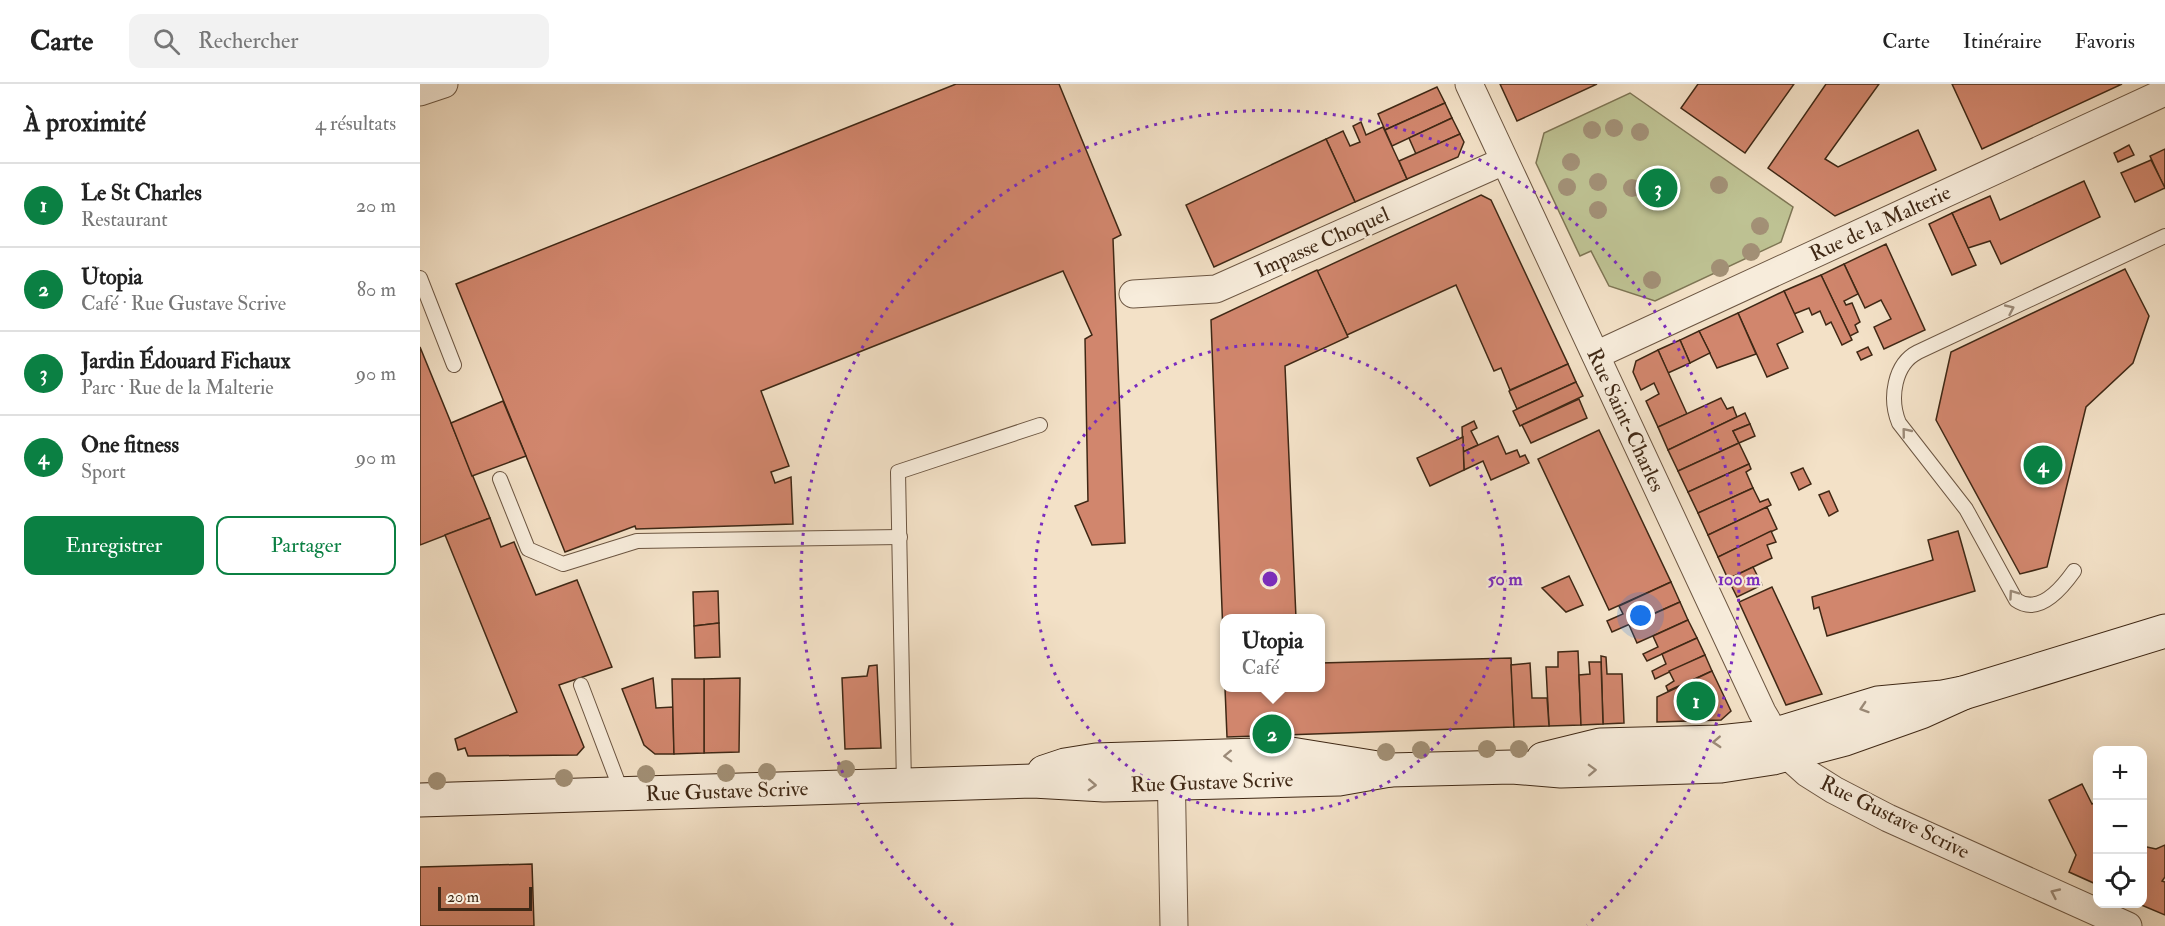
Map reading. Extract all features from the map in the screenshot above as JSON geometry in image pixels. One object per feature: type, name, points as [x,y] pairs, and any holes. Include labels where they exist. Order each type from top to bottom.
[{"type":"street","points":[[420,92],[444,84]]},
{"type":"street","name":"Rue Saint-Charles","points":[[1469,84],[1781,745]]},
{"type":"street","name":"Rue de la Malterie","points":[[1596,355],[2165,92]]},
{"type":"street","name":"Impasse Choquel","points":[[1132,294],[1216,289],[1504,160]]},
{"type":"street","points":[[1781,745],[1887,725],[1963,693],[2165,631]]},
{"type":"street","name":"Rue Gustave Scrive","points":[[420,800],[1034,781],[1104,785],[1171,771],[1355,778],[1390,770],[1512,767],[1561,771],[1710,766],[1760,761],[1781,745],[1824,784],[1884,816],[2128,926]]},
{"type":"street","points":[[1171,771],[1174,926]]},
{"type":"lane","points":[[2074,572],[2055,596],[2030,605],[2016,600],[1962,503],[1899,423],[1894,410],[1898,373],[1904,361],[1918,352],[2165,236]]},
{"type":"lane","points":[[420,278],[454,365]]},
{"type":"lane","points":[[904,786],[898,472],[1040,424]]},
{"type":"lane","points":[[500,479],[528,549],[563,564],[637,541],[900,537]]},
{"type":"lane","points":[[581,685],[622,795]]},
{"type":"green space","points":[[1630,93],[1793,207],[1781,242],[1655,301],[1609,286],[1591,251],[1580,256],[1536,163],[1544,133]]},
{"type":"building","points":[[956,84],[1059,84],[1121,235],[1113,239],[1125,543],[1092,545],[1075,506],[1088,501],[1085,339],[1092,335],[1063,271],[761,391],[789,466],[771,472],[775,483],[791,477],[793,524],[636,529],[635,526],[565,552],[456,284]]},
{"type":"building","points":[[1500,84],[1597,84],[1517,121]]},
{"type":"building","points":[[1698,84],[1794,84],[1745,153],[1681,108]]},
{"type":"building","points":[[1826,84],[1879,84],[1825,159],[1838,167],[1918,130],[1936,170],[1835,216],[1768,168]]},
{"type":"building","points":[[1952,84],[2122,84],[1982,149]]},
{"type":"building","points":[[1437,87],[1445,103],[1385,130],[1378,114]]},
{"type":"building","points":[[1445,103],[1452,118],[1392,146],[1385,130]]},
{"type":"building","points":[[1452,118],[1460,134],[1416,154],[1409,138]]},
{"type":"building","points":[[1361,122],[1366,135],[1383,127],[1407,179],[1355,202],[1326,139],[1343,131],[1350,146],[1360,142],[1353,126]]},
{"type":"building","points":[[1460,134],[1464,142],[1458,157],[1407,179],[1399,161]]},
{"type":"building","points":[[1326,139],[1355,202],[1214,267],[1186,205]]},
{"type":"building","points":[[2129,145],[2134,155],[2118,162],[2114,153]]},
{"type":"building","points":[[2165,149],[2165,189],[2150,156]]},
{"type":"building","points":[[2151,160],[2165,188],[2135,202],[2121,173]]},
{"type":"building","points":[[2084,181],[2100,217],[2001,264],[1990,241],[1968,248],[1952,213],[1990,196],[2000,220]]},
{"type":"building","points":[[1481,195],[1491,200],[1568,364],[1510,390],[1501,368],[1494,371],[1456,285],[1347,335],[1317,271]]},
{"type":"building","points":[[1952,213],[1976,265],[1952,275],[1929,224]]},
{"type":"building","points":[[1886,244],[1925,330],[1884,349],[1874,327],[1891,319],[1881,300],[1865,308],[1844,264]]},
{"type":"building","points":[[1844,264],[1858,294],[1844,301],[1846,305],[1852,303],[1860,322],[1855,325],[1858,332],[1850,336],[1821,275]]},
{"type":"building","points":[[2125,269],[2149,316],[2133,363],[2086,407],[2047,567],[2020,574],[1936,420],[1951,352]]},
{"type":"building","points":[[1317,270],[1348,337],[1285,366],[1296,614],[1222,614],[1211,320]]},
{"type":"building","points":[[1821,275],[1852,340],[1842,345],[1831,322],[1826,325],[1820,311],[1812,315],[1809,308],[1794,314],[1784,291]]},
{"type":"building","points":[[1784,291],[1803,332],[1777,344],[1788,368],[1767,377],[1738,313]]},
{"type":"building","points":[[1738,313],[1756,354],[1717,368],[1699,331]]},
{"type":"building","points":[[1699,331],[1710,353],[1690,363],[1680,340]]},
{"type":"building","points":[[1680,340],[1690,363],[1668,373],[1658,350]]},
{"type":"building","points":[[420,347],[490,518],[420,545]]},
{"type":"building","points":[[1868,347],[1872,355],[1861,360],[1857,352]]},
{"type":"building","points":[[1658,350],[1687,414],[1658,427],[1646,401],[1659,394],[1654,383],[1641,390],[1633,372],[1636,361]]},
{"type":"building","points":[[1568,364],[1576,382],[1517,409],[1509,391]]},
{"type":"building","points":[[1576,382],[1583,396],[1520,426],[1513,411]]},
{"type":"building","points":[[1721,398],[1727,409],[1733,407],[1737,417],[1668,450],[1658,427]]},
{"type":"building","points":[[1579,399],[1587,418],[1531,443],[1522,425]]},
{"type":"building","points":[[503,401],[526,456],[472,476],[451,423]]},
{"type":"building","points":[[1745,413],[1750,424],[1733,431],[1739,443],[1678,471],[1668,450]]},
{"type":"building","points":[[1474,421],[1477,428],[1471,431],[1478,445],[1463,452],[1462,427]]},
{"type":"building","points":[[1750,424],[1755,436],[1739,443],[1733,431]]},
{"type":"building","points":[[1599,430],[1671,582],[1609,610],[1538,459]]},
{"type":"building","points":[[1498,436],[1506,454],[1517,450],[1520,457],[1525,455],[1529,463],[1491,480],[1483,461],[1464,470],[1463,452]]},
{"type":"building","points":[[1463,437],[1464,470],[1430,486],[1417,458]]},
{"type":"building","points":[[1739,443],[1749,464],[1688,492],[1678,471]]},
{"type":"building","points":[[1749,464],[1751,469],[1746,472],[1753,488],[1698,513],[1688,492]]},
{"type":"building","points":[[1803,468],[1811,484],[1799,490],[1791,473]]},
{"type":"building","points":[[1753,488],[1760,502],[1768,499],[1771,505],[1708,535],[1698,513]]},
{"type":"building","points":[[1829,491],[1838,511],[1829,516],[1819,495]]},
{"type":"building","points":[[1767,507],[1777,529],[1718,557],[1708,535]]},
{"type":"building","points":[[490,518],[501,547],[514,542],[536,595],[577,580],[612,667],[559,685],[584,747],[577,755],[468,756],[465,748],[458,750],[455,739],[517,712],[445,535]]},
{"type":"building","points":[[1771,531],[1776,542],[1767,545],[1772,558],[1728,579],[1718,557]]},
{"type":"building","points":[[1958,531],[1975,591],[1827,636],[1819,607],[1814,609],[1812,597],[1933,560],[1928,540]]},
{"type":"building","points":[[1753,567],[1762,585],[1737,597],[1728,579]]},
{"type":"building","points":[[1569,576],[1583,605],[1566,612],[1542,588]]},
{"type":"building","points":[[1671,582],[1680,602],[1612,632],[1607,621],[1623,614],[1619,606]]},
{"type":"building","points":[[1772,587],[1822,694],[1786,705],[1739,602]]},
{"type":"building","points":[[718,591],[719,623],[694,626],[693,592]]},
{"type":"building","points":[[1680,602],[1688,620],[1637,643],[1629,625]]},
{"type":"building","points":[[1688,620],[1697,638],[1647,661],[1643,654],[1658,647],[1653,636]]},
{"type":"building","points":[[719,623],[720,657],[695,658],[694,626]]},
{"type":"building","points":[[1697,638],[1705,655],[1655,679],[1652,671],[1666,664],[1662,654]]},
{"type":"building","points":[[1578,651],[1581,725],[1549,726],[1546,667],[1558,667],[1558,652]]},
{"type":"building","points":[[1705,655],[1712,671],[1668,691],[1666,686],[1674,681],[1669,671]]},
{"type":"building","points":[[1601,656],[1606,657],[1607,674],[1622,674],[1624,723],[1603,724]]},
{"type":"building","points":[[1511,658],[1514,727],[1227,737],[1225,692],[1325,692],[1325,663]]},
{"type":"building","points":[[1589,662],[1601,662],[1603,724],[1581,725],[1579,675],[1590,674]]},
{"type":"building","points":[[1530,663],[1532,698],[1547,698],[1549,726],[1514,727],[1511,665]]},
{"type":"building","points":[[877,665],[881,748],[845,749],[842,678],[867,676],[869,666]]},
{"type":"building","points":[[1712,671],[1731,711],[1721,720],[1657,722],[1657,697]]},
{"type":"building","points":[[653,678],[656,708],[673,707],[674,754],[655,754],[644,745],[622,689]]},
{"type":"building","points":[[740,678],[739,752],[704,753],[704,679]]},
{"type":"building","points":[[672,679],[704,679],[704,753],[674,754]]},
{"type":"building","points":[[2082,784],[2093,804],[2093,883],[2069,872],[2076,855],[2049,800]]},
{"type":"building","points":[[2165,845],[2165,877],[2162,881],[2165,882],[2165,915],[2147,907],[2147,847],[2156,849]]},
{"type":"building","points":[[532,864],[534,926],[420,926],[420,867]]},
{"type":"place","name":"Jardin Édouard Fichaux","points":[[1658,188]]},
{"type":"place","name":"One fitness","points":[[2043,465]]},
{"type":"place","name":"Le St Charles","points":[[1696,701]]},
{"type":"place","name":"Utopia","points":[[1272,734]]}]
